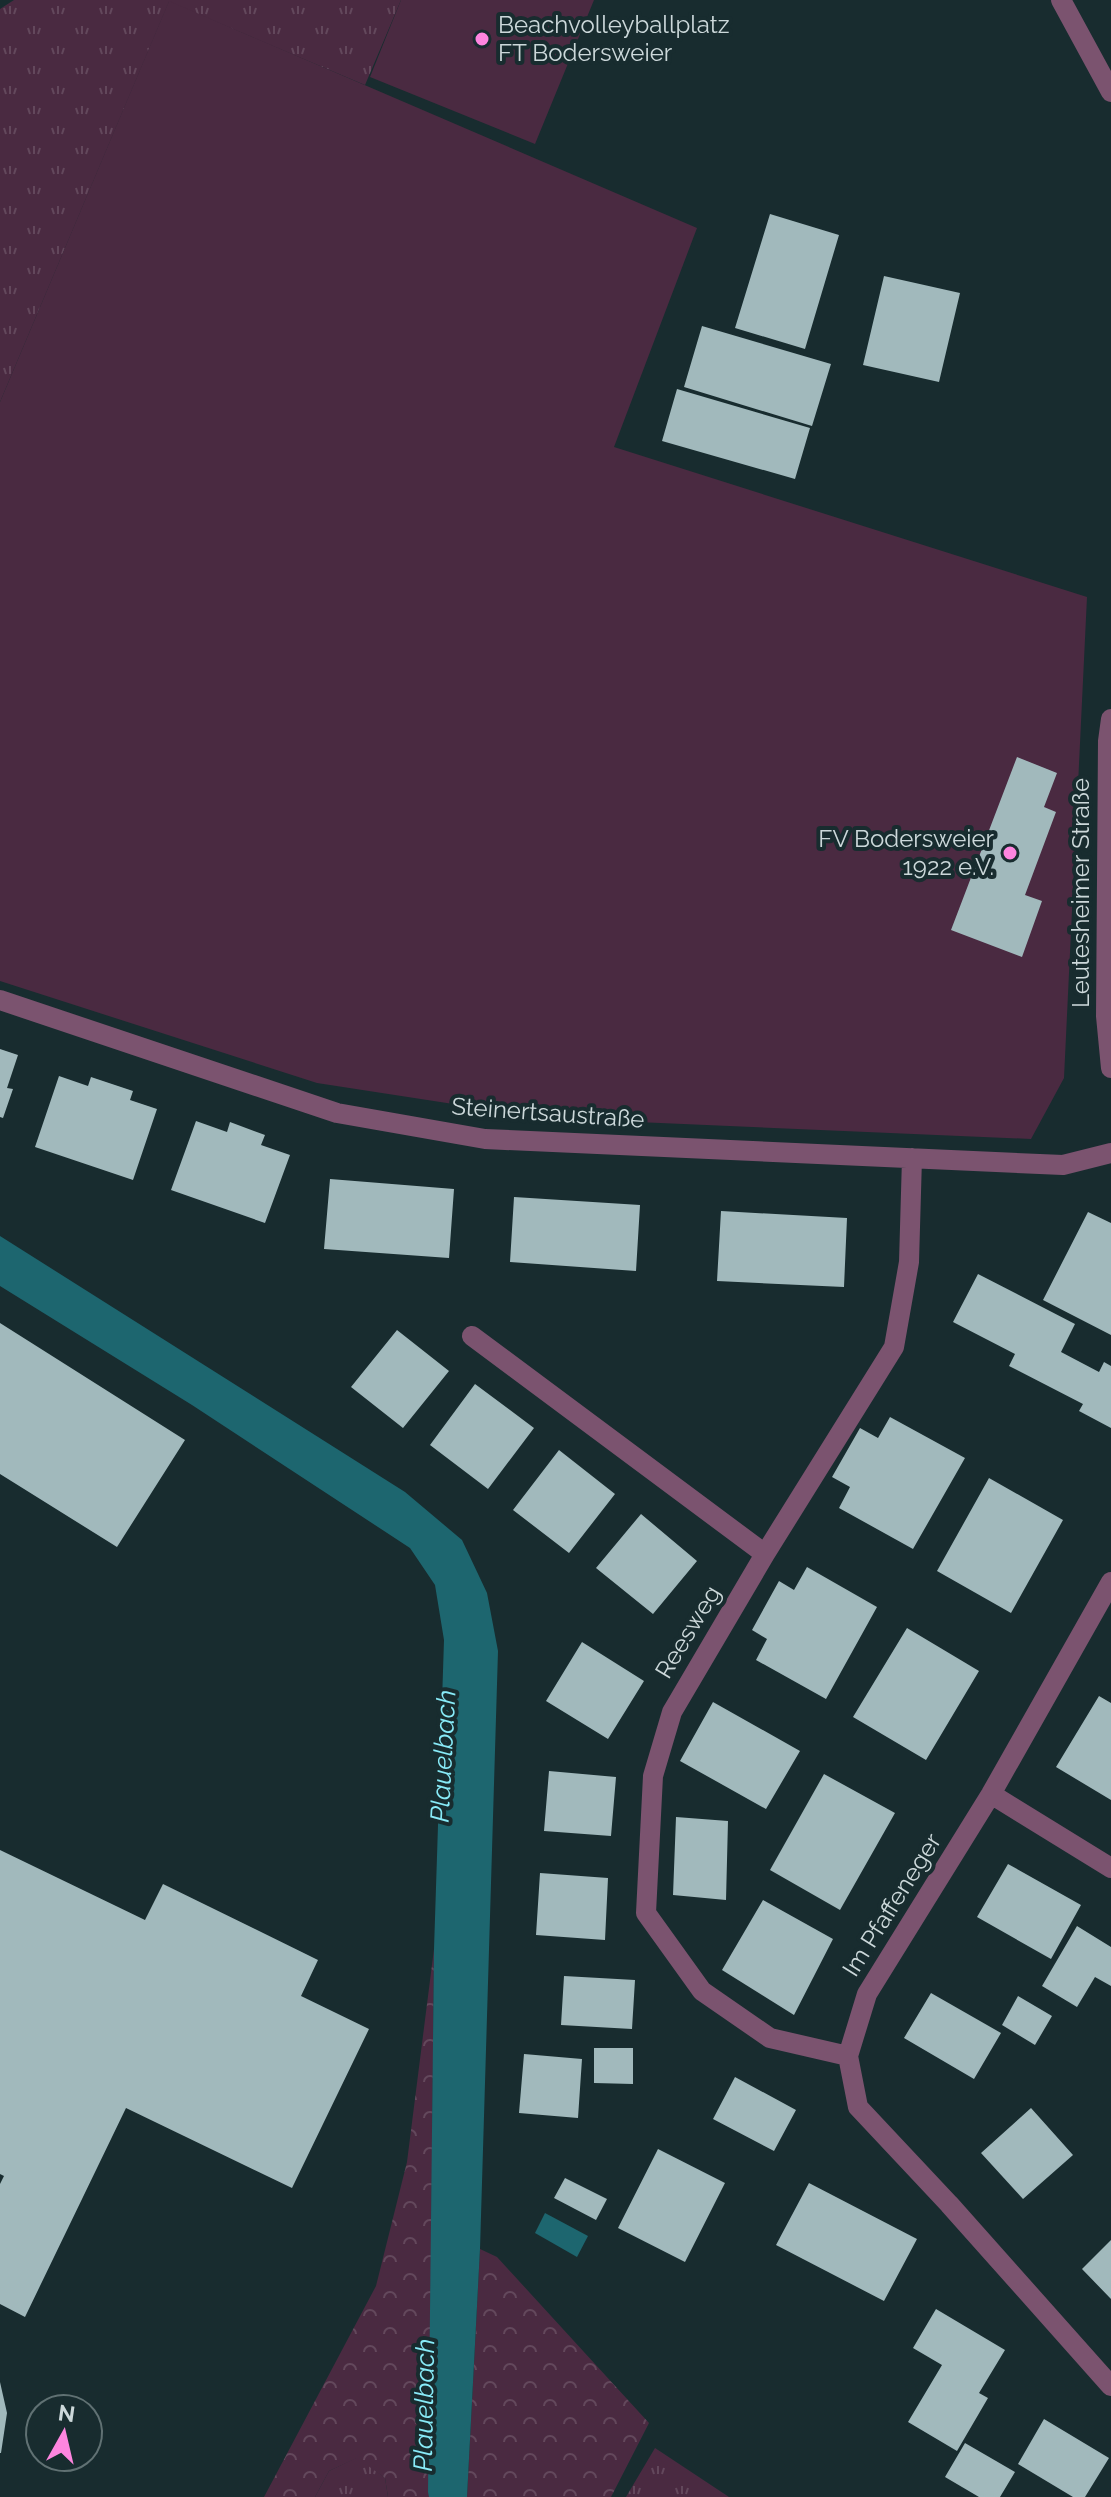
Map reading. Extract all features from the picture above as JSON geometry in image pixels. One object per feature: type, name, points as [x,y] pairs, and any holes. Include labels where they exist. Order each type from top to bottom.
[{"type":"street","points":[[1061,0],[1111,92]]},
{"type":"street","name":"Leutesheimer Straße","points":[[1111,719],[1108,741],[1106,1016],[1111,1068]]},
{"type":"street","name":"Steinertsaustraße","points":[[0,1000],[337,1113],[470,1137],[1063,1165],[1111,1153]]},
{"type":"street","name":"Reesweg","points":[[848,2056],[770,2038],[702,1991],[646,1913],[653,1776],[672,1712],[765,1554],[894,1347],[909,1262],[912,1158]]},
{"type":"street","points":[[472,1336],[765,1554]]},
{"type":"street","name":"Im Pfaffeneger","points":[[1111,1582],[991,1794],[867,1994],[848,2056],[858,2107],[1111,2386]]},
{"type":"street","points":[[991,1794],[1111,1868]]},
{"type":"green space","points":[[14,0],[401,0],[365,85],[169,2],[0,402],[0,9]]},
{"type":"green space","name":"Beachvolleyballplatz FT Bodersweier","points":[[401,0],[594,0],[535,144],[370,77]]},
{"type":"green space","points":[[169,1],[697,228],[614,447],[1087,597],[1064,1078],[1031,1139],[545,1118],[317,1083],[0,981],[0,402]]},
{"type":"green space","points":[[434,1949],[429,2497],[388,2497],[385,2478],[357,2458],[329,2471],[315,2497],[264,2497],[376,2286],[407,2162]]},
{"type":"green space","points":[[480,2249],[497,2257],[649,2423],[611,2497],[467,2497]]},
{"type":"green space","points":[[655,2448],[729,2497],[626,2497]]},
{"type":"green space","points":[[358,2457],[385,2478],[388,2497],[315,2497],[329,2471]]},
{"type":"water","name":"Plauelbach","points":[[0,1236],[405,1492],[462,1540],[487,1593],[498,1651],[480,2249],[467,2497],[429,2497],[428,2492],[434,1949],[444,1640],[435,1585],[410,1548],[192,1405],[0,1286]]},
{"type":"water","points":[[545,2213],[588,2236],[577,2257],[535,2233]]},
{"type":"building","points":[[770,214],[839,235],[805,349],[735,328]]},
{"type":"building","points":[[884,276],[960,293],[939,382],[863,365]]},
{"type":"building","points":[[702,326],[831,364],[812,426],[684,387]]},
{"type":"building","points":[[677,389],[810,428],[795,479],[662,441]]},
{"type":"building","name":"FV Bodersweier 1922 e.V.","points":[[1017,757],[1057,773],[1044,807],[1056,812],[1025,895],[1042,901],[1022,957],[951,930]]},
{"type":"building","points":[[0,1049],[18,1055],[7,1088],[13,1089],[3,1118],[0,1117]]},
{"type":"building","points":[[59,1076],[88,1086],[91,1077],[133,1091],[130,1100],[157,1109],[133,1180],[35,1147]]},
{"type":"building","points":[[196,1121],[227,1132],[230,1122],[265,1135],[261,1145],[290,1155],[265,1223],[171,1190]]},
{"type":"building","points":[[330,1179],[454,1189],[449,1258],[324,1249]]},
{"type":"building","points":[[514,1197],[640,1205],[636,1271],[510,1262]]},
{"type":"building","points":[[721,1211],[847,1218],[844,1287],[717,1281]]},
{"type":"building","points":[[1088,1212],[1111,1223],[1111,1335],[1043,1300]]},
{"type":"building","points":[[978,1274],[1075,1324],[1061,1352],[1099,1372],[1104,1362],[1111,1366],[1111,1428],[1079,1411],[1083,1404],[1009,1366],[1015,1354],[953,1322]]},
{"type":"building","points":[[0,1323],[185,1440],[117,1547],[0,1474]]},
{"type":"building","points":[[397,1330],[449,1371],[403,1428],[351,1387]]},
{"type":"building","points":[[475,1384],[534,1428],[488,1489],[430,1445]]},
{"type":"building","points":[[890,1417],[965,1458],[913,1549],[839,1508],[850,1487],[832,1477],[860,1428],[878,1438]]},
{"type":"building","points":[[559,1450],[615,1494],[569,1553],[513,1510]]},
{"type":"building","points":[[989,1478],[1063,1520],[1011,1613],[937,1571]]},
{"type":"building","points":[[641,1514],[697,1561],[653,1614],[596,1568]]},
{"type":"building","points":[[807,1567],[877,1607],[826,1699],[756,1660],[767,1639],[752,1630],[779,1581],[794,1590]]},
{"type":"building","points":[[907,1628],[979,1671],[926,1760],[853,1717]]},
{"type":"building","points":[[582,1642],[644,1681],[608,1739],[546,1701]]},
{"type":"building","points":[[1099,1696],[1111,1703],[1111,1800],[1056,1767]]},
{"type":"building","points":[[713,1702],[800,1751],[766,1809],[680,1761]]},
{"type":"building","points":[[549,1771],[616,1777],[611,1836],[544,1831]]},
{"type":"building","points":[[824,1774],[895,1813],[840,1910],[770,1870]]},
{"type":"building","points":[[676,1817],[728,1821],[726,1900],[673,1895]]},
{"type":"building","points":[[0,1850],[145,1920],[163,1884],[318,1960],[301,1996],[369,2029],[292,2188],[126,2108],[25,2317],[0,2304],[0,2184],[4,2176],[0,2174]]},
{"type":"building","points":[[1008,1864],[1081,1905],[1051,1959],[977,1917]]},
{"type":"building","points":[[540,1873],[608,1878],[605,1940],[536,1935]]},
{"type":"building","points":[[763,1900],[833,1939],[794,2015],[722,1970]]},
{"type":"building","points":[[1077,1926],[1111,1947],[1111,1986],[1095,1977],[1077,2007],[1042,1986]]},
{"type":"building","points":[[564,1976],[635,1980],[632,2029],[561,2025]]},
{"type":"building","points":[[931,1993],[1001,2033],[974,2079],[904,2038]]},
{"type":"building","points":[[1018,1996],[1052,2016],[1035,2045],[1002,2025]]},
{"type":"building","points":[[594,2048],[633,2048],[633,2084],[594,2083]]},
{"type":"building","points":[[524,2054],[582,2059],[578,2118],[519,2113]]},
{"type":"building","points":[[735,2077],[796,2110],[774,2151],[713,2119]]},
{"type":"building","points":[[1031,2108],[1073,2155],[1023,2199],[981,2153]]},
{"type":"building","points":[[658,2149],[725,2183],[685,2262],[618,2228]]},
{"type":"building","points":[[565,2178],[607,2199],[596,2220],[554,2198]]},
{"type":"building","points":[[809,2183],[917,2239],[884,2301],[776,2245]]},
{"type":"building","points":[[1111,2240],[1111,2299],[1082,2269]]},
{"type":"building","points":[[936,2309],[1005,2350],[979,2393],[988,2398],[957,2451],[908,2422],[942,2365],[913,2348]]},
{"type":"building","points":[[0,2382],[7,2413],[1,2453],[0,2453]]},
{"type":"building","points":[[1044,2419],[1109,2458],[1085,2497],[1073,2497],[1018,2464]]},
{"type":"building","points":[[965,2443],[1015,2472],[1000,2497],[979,2497],[945,2477]]},
{"type":"place","name":"Beachvolleyballplatz FT Bodersweier","points":[[482,39]]},
{"type":"place","name":"FV Bodersweier 1922 e.V.","points":[[1010,853]]}]
